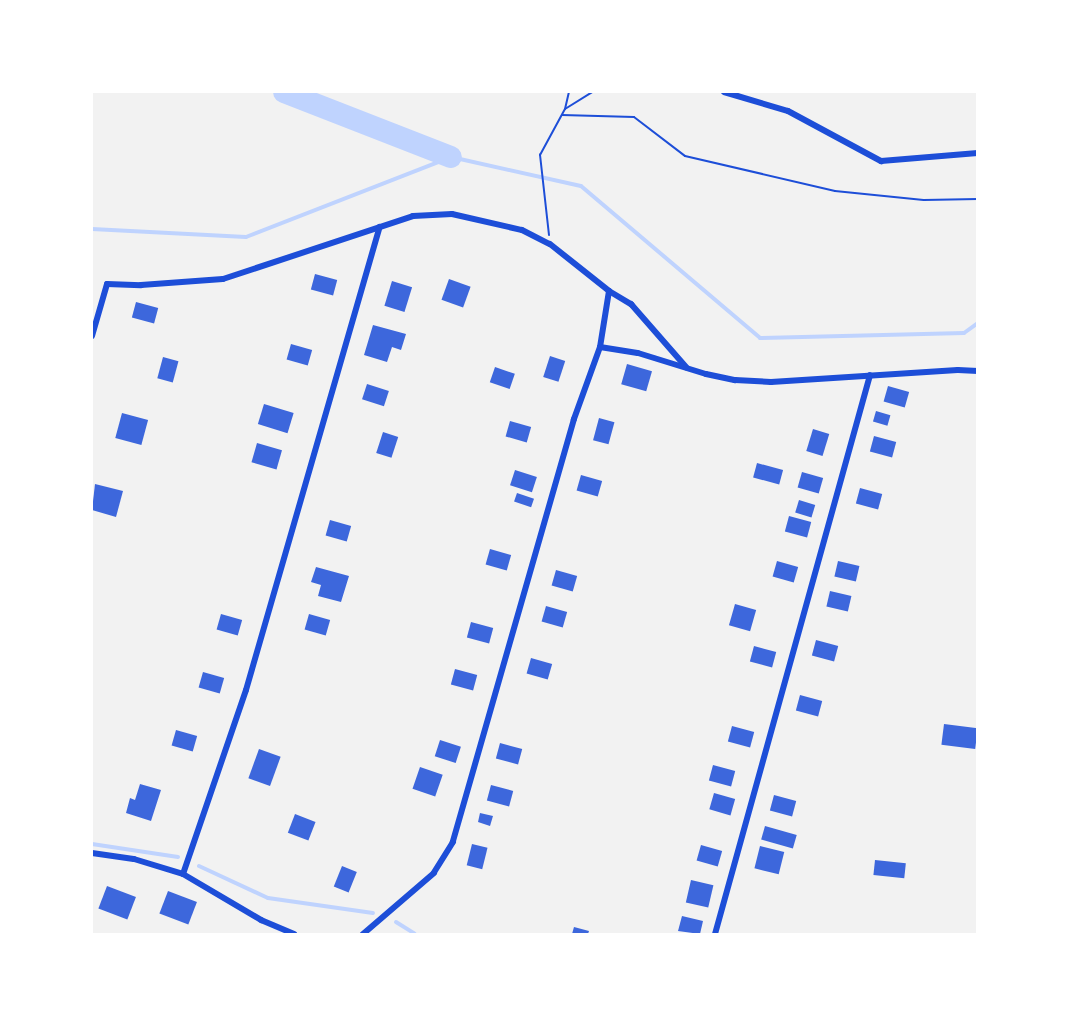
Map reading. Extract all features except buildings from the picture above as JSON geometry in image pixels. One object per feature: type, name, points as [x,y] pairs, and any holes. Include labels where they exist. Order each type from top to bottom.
[{"type":"street","points":[[724,92],[788,111],[881,161],[978,153]]},
{"type":"street","points":[[92,336],[107,284],[141,285],[223,279],[413,216],[452,214],[522,230],[550,244],[609,291],[630,303],[686,367]]},
{"type":"street","points":[[183,874],[246,690],[380,227]]},
{"type":"street","points":[[363,934],[434,873],[453,842],[574,419],[600,347],[609,291]]},
{"type":"street","points":[[600,347],[638,353],[735,380],[771,382],[958,370],[978,371]]},
{"type":"street","points":[[715,934],[870,375]]},
{"type":"street","points":[[92,853],[134,859],[183,874],[261,920],[294,934]]},
{"type":"path","points":[[550,244],[540,155],[565,109],[569,92]]},
{"type":"path","points":[[565,109],[592,92]]},
{"type":"path","points":[[562,115],[634,117],[685,156],[835,191],[924,200],[978,199]]},
{"type":"waterway","points":[[284,92],[451,157]]},
{"type":"waterway","points":[[92,229],[246,237],[451,157],[581,186],[760,338],[964,333],[978,323]]},
{"type":"waterway","points":[[92,844],[178,857]]},
{"type":"waterway","points":[[199,866],[268,898],[373,913]]},
{"type":"waterway","points":[[396,922],[415,934]]}]
